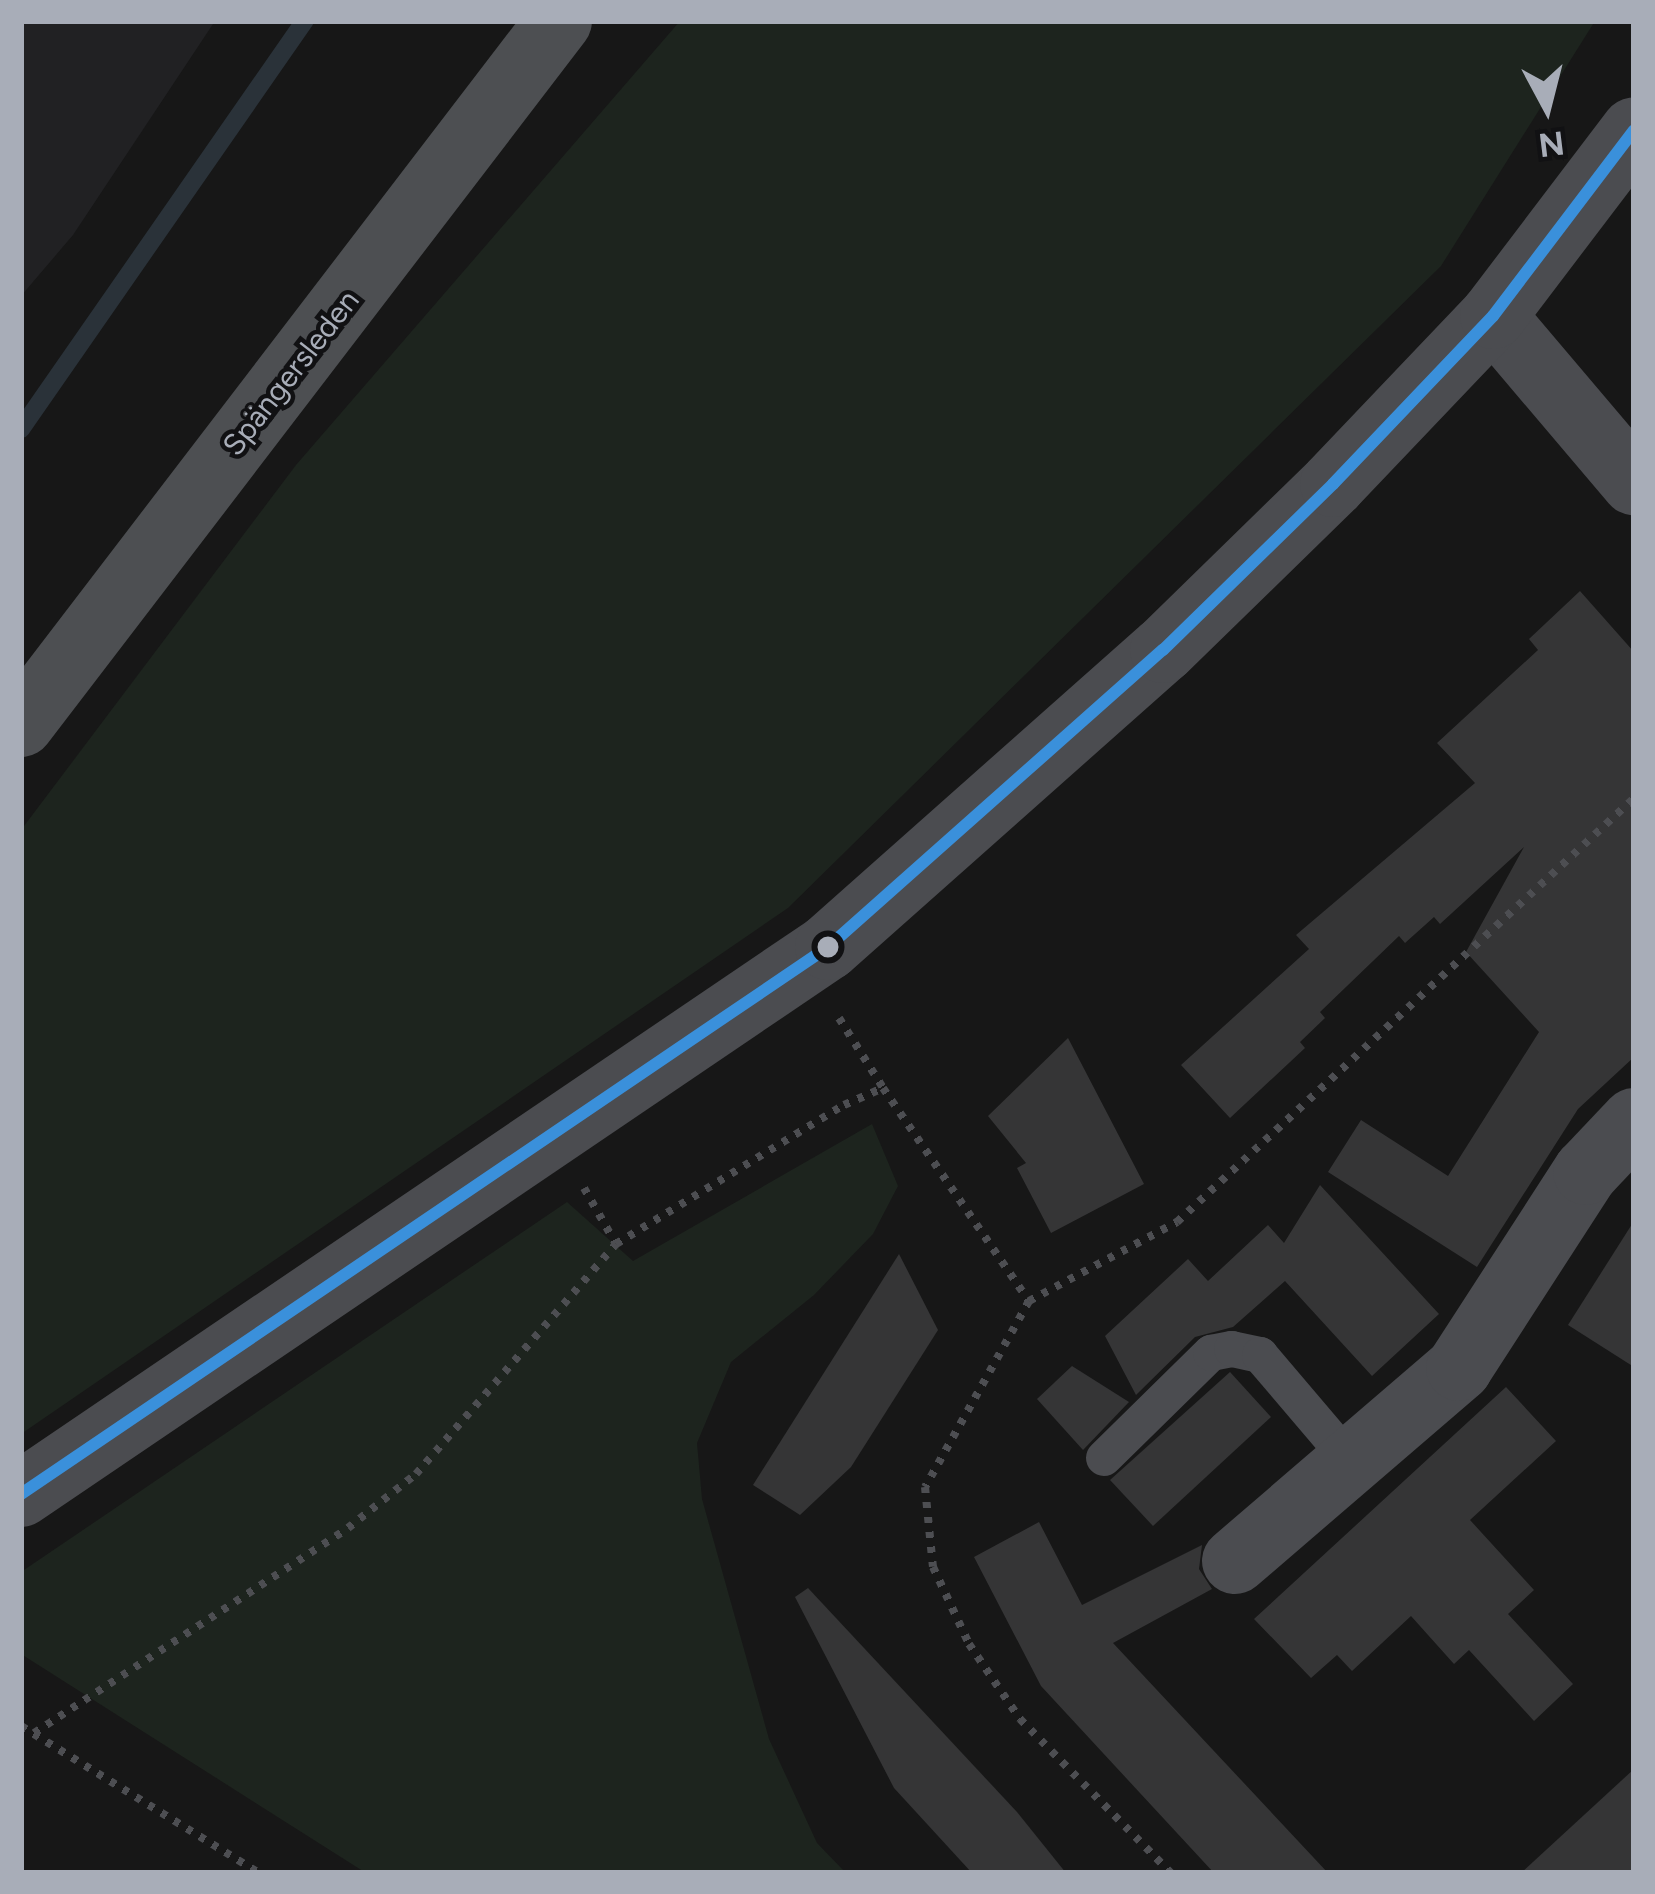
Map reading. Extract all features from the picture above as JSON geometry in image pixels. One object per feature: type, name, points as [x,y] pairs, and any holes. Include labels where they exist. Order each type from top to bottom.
[{"type":"main road","name":"Spängersleden","points":[[21,724],[559,21]]},
{"type":"street","points":[[21,1494],[828,946],[1162,650],[1493,316],[1634,130]]},
{"type":"street","points":[[1493,316],[1634,482]]},
{"type":"street","points":[[1235,1561],[1459,1369],[1586,1172],[1634,1121]]},
{"type":"lane","points":[[1104,1458],[1211,1353],[1232,1349],[1260,1354],[1351,1462]]},
{"type":"path","points":[[1171,1873],[1020,1719],[969,1644],[933,1567],[925,1487],[1029,1301],[1178,1222],[1634,798]]},
{"type":"path","points":[[829,1003],[1029,1301]]},
{"type":"path","points":[[34,1733],[348,1528],[416,1474],[616,1244],[884,1088]]},
{"type":"path","points":[[21,1726],[260,1873]]},
{"type":"shaded area","points":[[21,21],[215,21],[73,235],[21,296]]},
{"type":"shaded area","points":[[680,21],[1595,21],[1441,266],[788,908],[21,1434],[21,830],[296,465]]},
{"type":"shaded area","points":[[872,1124],[898,1186],[873,1234],[814,1295],[731,1362],[697,1443],[702,1499],[769,1739],[817,1843],[846,1873],[366,1873],[21,1654],[21,1572],[567,1202],[633,1261]]},
{"type":"building","points":[[1580,591],[1634,652],[1634,1057],[1578,1109],[1477,1267],[1328,1172],[1361,1120],[1448,1176],[1539,1032],[1466,952],[1524,847],[1440,924],[1434,917],[1405,943],[1399,936],[1320,1012],[1325,1018],[1300,1042],[1305,1048],[1230,1118],[1181,1065],[1309,949],[1296,935],[1475,783],[1437,743],[1538,650],[1529,639]]},
{"type":"building","points":[[1068,1038],[1144,1184],[1051,1233],[1017,1168],[1026,1163],[988,1116]]},
{"type":"building","points":[[1320,1185],[1439,1314],[1372,1376],[1285,1281],[1233,1327],[1195,1337],[1136,1395],[1105,1336],[1188,1259],[1208,1281],[1268,1225],[1284,1243]]},
{"type":"building","points":[[1634,1221],[1634,1367],[1568,1325]]},
{"type":"building","points":[[899,1254],[938,1330],[851,1467],[800,1515],[753,1485]]},
{"type":"building","points":[[1072,1366],[1129,1402],[1083,1450],[1037,1399]]},
{"type":"building","points":[[1230,1372],[1271,1417],[1153,1526],[1110,1480]]},
{"type":"building","points":[[1506,1387],[1556,1441],[1470,1520],[1534,1590],[1508,1614],[1573,1684],[1534,1721],[1469,1650],[1454,1664],[1411,1616],[1352,1671],[1337,1655],[1311,1678],[1254,1619]]},
{"type":"building","points":[[1039,1522],[1082,1605],[1202,1545],[1199,1569],[1212,1589],[1113,1643],[1328,1873],[1214,1873],[1041,1686],[974,1557]]},
{"type":"building","points":[[808,1588],[1017,1812],[1066,1873],[972,1873],[894,1788],[795,1597]]},
{"type":"building","points":[[1634,1769],[1634,1873],[1521,1873]]},
{"type":"waterway","points":[[21,429],[305,21]]},
{"type":"transit line","points":[[21,1494],[828,947],[1163,650],[1333,484],[1493,316],[1634,130]]}]
